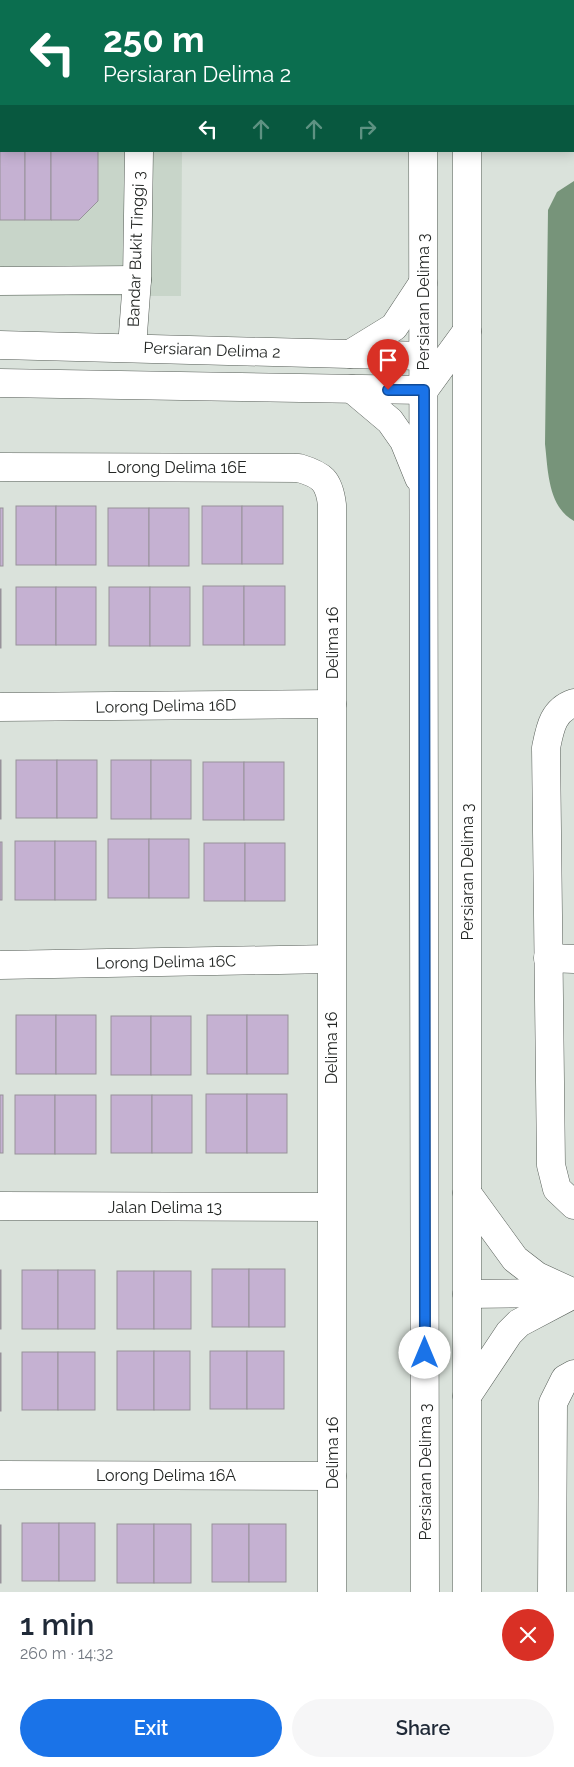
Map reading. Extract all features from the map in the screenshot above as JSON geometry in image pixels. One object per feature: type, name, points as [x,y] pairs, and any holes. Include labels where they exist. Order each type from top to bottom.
[{"type":"street","name":"Bandar Bukit Tinggi 3","points":[[132,347],[137,280],[139,152]]},
{"type":"street","name":"Persiaran Delima 3","points":[[423,152],[423,283],[427,374],[424,488],[425,1592]]},
{"type":"street","name":"Persiaran Delima 3","points":[[467,152],[467,1592]]},
{"type":"street","points":[[0,280],[137,280]]},
{"type":"street","points":[[350,354],[394,327],[423,283]]},
{"type":"street","points":[[0,383],[352,389],[427,374],[467,331]]},
{"type":"street","name":"Persiaran Delima 2","points":[[0,345],[350,354],[427,374]]},
{"type":"street","points":[[427,374],[467,411]]},
{"type":"street","points":[[352,389],[390,421],[404,441],[424,488]]},
{"type":"street","name":"Lorong Delima 16E","points":[[0,467],[299,468],[319,474],[330,489],[332,504]]},
{"type":"street","name":"Delima 16","points":[[332,504],[332,1592]]},
{"type":"street","points":[[574,703],[564,707],[550,724],[546,748],[561,959],[550,1165],[557,1189],[574,1205]]},
{"type":"street","name":"Lorong Delima 16D","points":[[0,707],[332,704]]},
{"type":"street","name":"Lorong Delima 16C","points":[[0,965],[331,959]]},
{"type":"street","points":[[467,1193],[515,1260],[537,1276],[574,1293]]},
{"type":"street","name":"Jalan Delima 13","points":[[0,1206],[331,1207]]},
{"type":"street","points":[[424,1256],[444,1276],[467,1294]]},
{"type":"street","points":[[425,1333],[447,1310],[467,1294],[574,1293]]},
{"type":"street","points":[[467,1396],[509,1333],[519,1323],[574,1293]]},
{"type":"street","points":[[552,1592],[553,1403],[565,1379],[574,1374]]},
{"type":"street","name":"Lorong Delima 16A","points":[[0,1475],[332,1476]]},
{"type":"shaded area","points":[[0,152],[182,152],[181,296],[0,296]]},
{"type":"shaded area","points":[[574,181],[574,521],[565,515],[554,497],[545,444],[548,210],[557,192]]},
{"type":"building","points":[[0,152],[25,152],[25,220],[0,220]]},
{"type":"building","points":[[25,152],[51,152],[51,220],[25,220]]},
{"type":"building","points":[[51,152],[98,152],[98,201],[79,220],[51,220]]},
{"type":"building","points":[[16,506],[56,506],[56,565],[16,565]]},
{"type":"building","points":[[56,506],[96,506],[96,565],[56,565]]},
{"type":"building","points":[[202,506],[242,506],[242,564],[202,564]]},
{"type":"building","points":[[242,506],[283,506],[283,564],[242,564]]},
{"type":"building","points":[[0,508],[3,508],[3,566],[0,566]]},
{"type":"building","points":[[108,508],[149,508],[149,566],[108,566]]},
{"type":"building","points":[[149,508],[189,508],[189,566],[149,566]]},
{"type":"building","points":[[203,586],[244,586],[244,645],[203,645]]},
{"type":"building","points":[[244,586],[285,586],[285,645],[244,645]]},
{"type":"building","points":[[16,587],[56,587],[56,645],[16,645]]},
{"type":"building","points":[[56,587],[96,587],[96,645],[56,645]]},
{"type":"building","points":[[109,587],[150,587],[150,646],[109,646]]},
{"type":"building","points":[[150,587],[190,587],[190,646],[150,646]]},
{"type":"building","points":[[1,589],[1,648],[0,648]]},
{"type":"building","points":[[1,760],[1,819],[0,819]]},
{"type":"building","points":[[16,760],[57,760],[57,818],[16,818]]},
{"type":"building","points":[[57,760],[97,760],[97,818],[57,818]]},
{"type":"building","points":[[111,760],[151,760],[151,819],[111,819]]},
{"type":"building","points":[[151,760],[191,760],[191,819],[151,819]]},
{"type":"building","points":[[203,762],[244,762],[244,820],[203,820]]},
{"type":"building","points":[[244,762],[284,762],[284,820],[244,820]]},
{"type":"building","points":[[108,839],[149,839],[149,898],[108,898]]},
{"type":"building","points":[[149,839],[189,839],[189,898],[149,898]]},
{"type":"building","points":[[15,841],[55,841],[55,900],[15,900]]},
{"type":"building","points":[[55,841],[96,841],[96,900],[55,900]]},
{"type":"building","points":[[0,842],[2,842],[2,900],[0,900]]},
{"type":"building","points":[[204,843],[245,843],[245,901],[204,901]]},
{"type":"building","points":[[245,843],[285,843],[285,901],[245,901]]},
{"type":"building","points":[[16,1015],[56,1015],[56,1074],[16,1074]]},
{"type":"building","points":[[56,1015],[96,1015],[96,1074],[56,1074]]},
{"type":"building","points":[[207,1015],[247,1015],[247,1074],[207,1074]]},
{"type":"building","points":[[247,1015],[288,1015],[288,1074],[247,1074]]},
{"type":"building","points":[[111,1016],[151,1016],[151,1075],[111,1075]]},
{"type":"building","points":[[151,1016],[191,1016],[191,1075],[151,1075]]},
{"type":"building","points":[[206,1094],[247,1094],[247,1153],[206,1153]]},
{"type":"building","points":[[247,1094],[287,1094],[287,1153],[247,1153]]},
{"type":"building","points":[[0,1095],[3,1095],[3,1153],[0,1153]]},
{"type":"building","points":[[15,1095],[55,1095],[55,1154],[15,1154]]},
{"type":"building","points":[[55,1095],[96,1095],[96,1154],[55,1154]]},
{"type":"building","points":[[111,1095],[152,1095],[152,1153],[111,1153]]},
{"type":"building","points":[[152,1095],[192,1095],[192,1153],[152,1153]]},
{"type":"building","points":[[212,1269],[249,1269],[249,1327],[212,1327]]},
{"type":"building","points":[[249,1269],[285,1269],[285,1327],[249,1327]]},
{"type":"building","points":[[1,1270],[1,1329],[0,1329]]},
{"type":"building","points":[[22,1270],[58,1270],[58,1329],[22,1329]]},
{"type":"building","points":[[58,1270],[95,1270],[95,1329],[58,1329]]},
{"type":"building","points":[[117,1271],[154,1271],[154,1329],[117,1329]]},
{"type":"building","points":[[154,1271],[191,1271],[191,1329],[154,1329]]},
{"type":"building","points":[[117,1351],[154,1351],[154,1410],[117,1410]]},
{"type":"building","points":[[154,1351],[190,1351],[190,1410],[154,1410]]},
{"type":"building","points":[[210,1351],[247,1351],[247,1409],[210,1409]]},
{"type":"building","points":[[247,1351],[284,1351],[284,1409],[247,1409]]},
{"type":"building","points":[[22,1352],[58,1352],[58,1410],[22,1410]]},
{"type":"building","points":[[58,1352],[95,1352],[95,1410],[58,1410]]},
{"type":"building","points":[[1,1353],[1,1411],[0,1411]]},
{"type":"building","points":[[22,1523],[59,1523],[59,1581],[22,1581]]},
{"type":"building","points":[[59,1523],[95,1523],[95,1581],[59,1581]]},
{"type":"building","points":[[117,1524],[154,1524],[154,1583],[117,1583]]},
{"type":"building","points":[[154,1524],[191,1524],[191,1583],[154,1583]]},
{"type":"building","points":[[212,1524],[249,1524],[249,1582],[212,1582]]},
{"type":"building","points":[[249,1524],[286,1524],[286,1582],[249,1582]]},
{"type":"building","points":[[1,1525],[1,1583],[0,1583]]},
{"type":"route","points":[[388,390],[424,390],[425,1353]]}]
